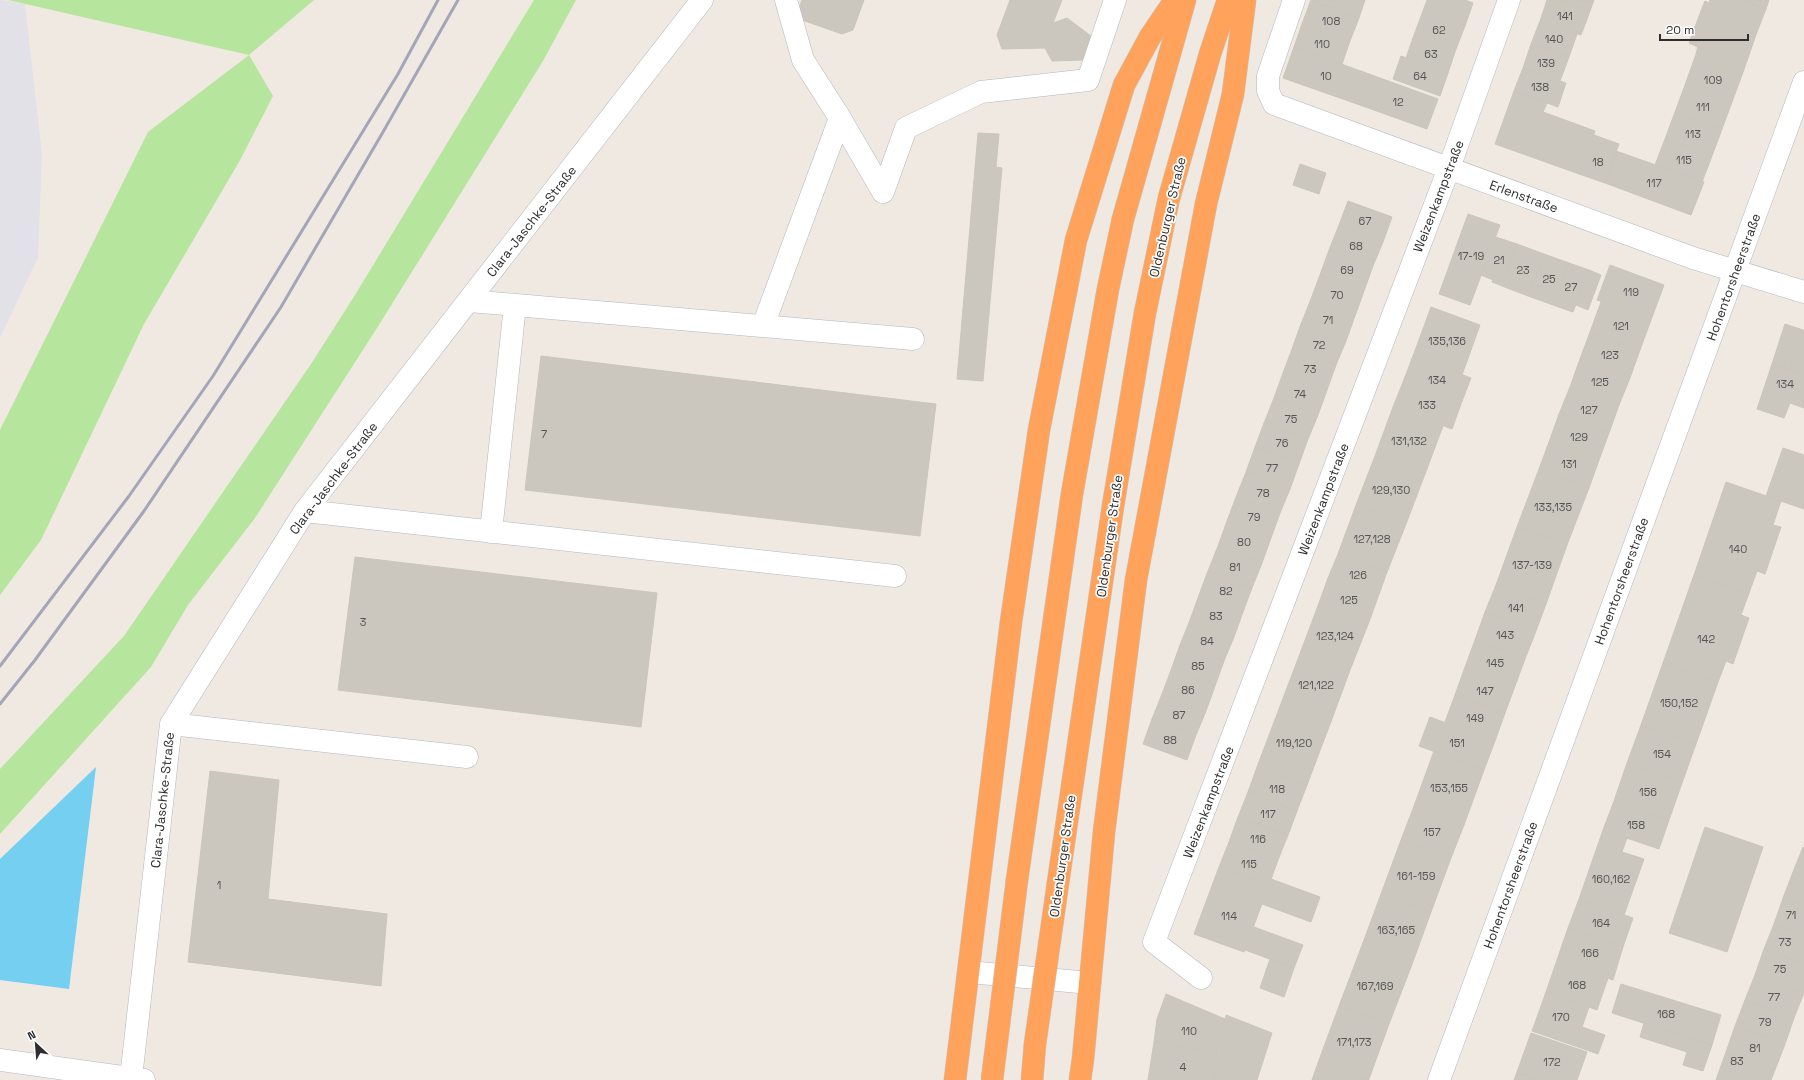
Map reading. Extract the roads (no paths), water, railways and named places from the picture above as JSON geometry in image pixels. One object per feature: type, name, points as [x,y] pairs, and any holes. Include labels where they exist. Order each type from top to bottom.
[{"type":"highway","points":[[955,1080],[1011,622],[1040,430],[1076,240],[1124,85],[1150,37],[1175,0]]},
{"type":"highway","points":[[992,1080],[1017,880],[1072,494],[1112,271],[1123,219],[1185,0]]},
{"type":"highway","name":"Oldenburger Straße","points":[[1032,1080],[1035,1044],[1126,421],[1152,278],[1169,198],[1210,54],[1228,0]]},
{"type":"highway","points":[[1080,1080],[1104,832],[1136,580],[1206,204],[1233,94],[1245,0]]},
{"type":"street","name":"Clara-Jaschke-Straße","points":[[137,1079],[171,724],[305,512],[702,0]]},
{"type":"street","points":[[786,0],[803,60],[840,118],[883,192],[906,128],[981,92],[1088,80],[1115,0]]},
{"type":"street","name":"Erlenstraße","points":[[1294,0],[1268,76],[1268,91],[1274,104],[1693,258],[1804,292]]},
{"type":"street","name":"Weizenkampstraße","points":[[1201,978],[1154,942],[1449,168],[1509,0]]},
{"type":"street","name":"Hohentorsheerstraße","points":[[1439,1080],[1804,82]]},
{"type":"street","points":[[762,326],[840,118]]},
{"type":"street","points":[[469,301],[913,338]]},
{"type":"street","points":[[491,532],[515,304]]},
{"type":"street","points":[[305,512],[895,576]]},
{"type":"street","points":[[171,724],[467,757]]},
{"type":"street","points":[[969,972],[1090,983]]},
{"type":"street","points":[[0,1060],[137,1079]]},
{"type":"water","points":[[96,767],[69,989],[0,980],[0,859]]},
{"type":"railway","points":[[0,666],[129,496],[213,376],[398,74],[438,0]]},
{"type":"railway","points":[[0,704],[35,660],[144,511],[281,307],[458,0]]}]
